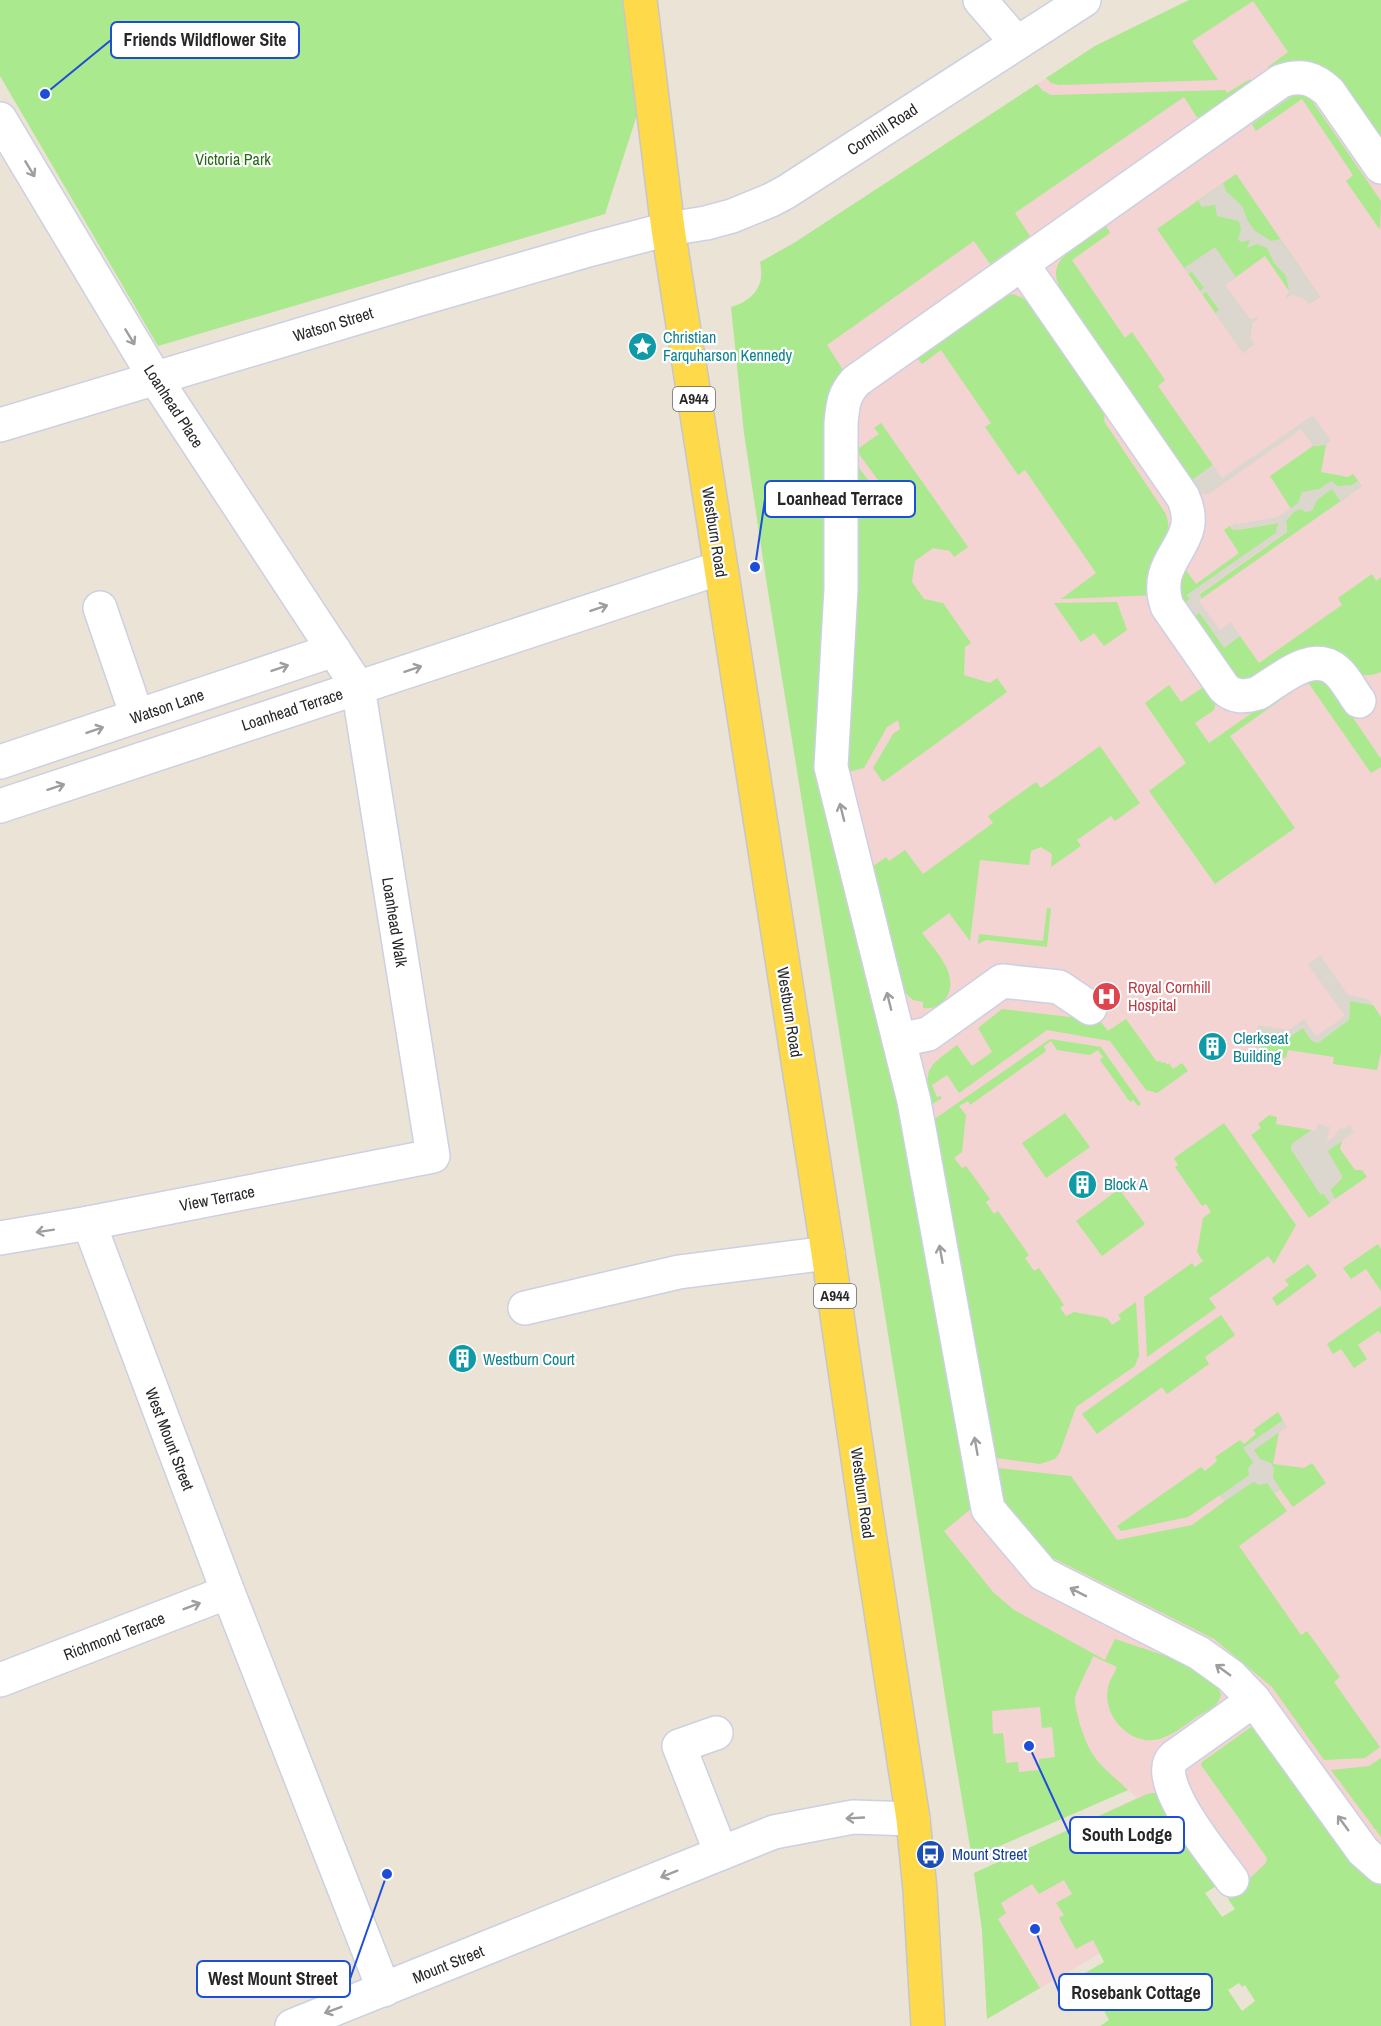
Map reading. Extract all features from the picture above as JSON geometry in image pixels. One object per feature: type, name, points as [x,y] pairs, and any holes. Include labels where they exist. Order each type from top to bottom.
[{"type":"main road","name":"Westburn Road","points":[[640,0],[668,229],[828,1253],[913,1819],[923,1932],[928,2026]]},
{"type":"street","points":[[980,0],[1017,43]]},
{"type":"street","name":"Cornhill Road","points":[[668,229],[732,216],[771,200],[1084,0]]},
{"type":"street","points":[[1381,168],[1329,92],[1313,80],[1305,77],[1291,77],[1269,88],[856,381],[846,393],[841,423],[841,589],[831,767],[914,1101],[988,1509],[1043,1574],[1199,1653],[1231,1676],[1254,1700],[1363,1851],[1381,1867]]},
{"type":"street","name":"Loanhead Place","points":[[0,119],[155,378],[358,687]]},
{"type":"street","name":"Watson Street","points":[[0,425],[416,300],[668,229]]},
{"type":"street","points":[[1022,264],[1183,497],[1189,514],[1188,531],[1166,570],[1163,591],[1167,606],[1224,688],[1234,695],[1251,695],[1303,666],[1323,663],[1337,671],[1359,701]]},
{"type":"street","name":"Loanhead Terrace","points":[[0,806],[720,568]]},
{"type":"street","points":[[100,608],[137,716]]},
{"type":"street","name":"Watson Lane","points":[[0,762],[334,650]]},
{"type":"street","name":"Loanhead Walk","points":[[358,687],[433,1156]]},
{"type":"street","points":[[899,1040],[928,1034],[1002,981],[1059,987],[1090,1008]]},
{"type":"street","name":"View Terrace","points":[[0,1238],[89,1223],[433,1156]]},
{"type":"street","name":"West Mount Street","points":[[89,1223],[228,1592],[384,1990]]},
{"type":"street","points":[[525,1308],[679,1272],[828,1253]]},
{"type":"street","name":"Richmond Terrace","points":[[0,1680],[228,1592]]},
{"type":"street","points":[[1232,1880],[1176,1800],[1169,1782],[1169,1764],[1174,1757],[1254,1700]]},
{"type":"street","points":[[716,1733],[679,1746],[721,1853]]},
{"type":"street","name":"Mount Street","points":[[292,2026],[774,1832],[852,1817],[913,1819]]},
{"type":"shaded area","name":"Royal Cornhill Hospital","points":[[1189,0],[1381,0],[1381,2026],[1320,2026],[1218,1885],[987,2019],[982,1930],[974,1873],[1137,1798],[1128,1790],[972,1858],[767,585],[744,433],[731,307],[744,303],[756,293],[761,283],[760,262],[794,243],[1095,46]]},
{"type":"shaded area","points":[[1223,183],[1226,191],[1242,206],[1254,230],[1271,241],[1280,239],[1320,297],[1309,304],[1305,299],[1292,294],[1286,298],[1289,291],[1286,276],[1274,263],[1267,248],[1257,244],[1247,248],[1250,240],[1241,242],[1238,240],[1241,229],[1239,221],[1217,216],[1215,205],[1202,207],[1198,201]]},
{"type":"shaded area","points":[[1215,247],[1236,277],[1225,285],[1250,320],[1258,318],[1252,323],[1250,338],[1254,344],[1243,353],[1215,313],[1219,310],[1206,292],[1202,295],[1200,291],[1204,288],[1192,272],[1188,274],[1184,268]]},
{"type":"shaded area","points":[[1313,415],[1331,441],[1326,445],[1313,446],[1301,429],[1209,494],[1197,494],[1188,483],[1213,465],[1222,478]]},
{"type":"shaded area","points":[[1331,481],[1338,486],[1352,485],[1358,481],[1362,486],[1340,501],[1332,489],[1317,500],[1312,511],[1306,512],[1299,509],[1286,521],[1287,531],[1200,593],[1199,601],[1220,630],[1231,622],[1240,636],[1224,648],[1200,613],[1194,616],[1185,603],[1190,599],[1187,595],[1276,533],[1277,526],[1280,525],[1279,523],[1235,530],[1230,526],[1236,523],[1278,517],[1298,503],[1302,492],[1319,489]]},
{"type":"shaded area","points":[[1320,955],[1348,995],[1368,999],[1373,1005],[1350,1001],[1349,1020],[1318,1043],[1312,1041],[1303,1028],[1291,1036],[1263,1032],[1259,1054],[1253,1053],[1258,1025],[1289,1030],[1304,1019],[1316,1036],[1345,1016],[1308,965]]},
{"type":"shaded area","points":[[1318,1124],[1330,1127],[1328,1141],[1340,1128],[1344,1129],[1350,1125],[1354,1132],[1328,1151],[1342,1176],[1330,1190],[1335,1199],[1330,1203],[1324,1194],[1320,1194],[1291,1149],[1293,1143],[1312,1130],[1316,1131]]},
{"type":"shaded area","points":[[1283,1420],[1287,1427],[1254,1450],[1260,1459],[1271,1463],[1274,1469],[1273,1478],[1280,1488],[1274,1493],[1267,1483],[1260,1485],[1253,1482],[1225,1501],[1221,1495],[1249,1475],[1248,1469],[1253,1462],[1243,1448]]},
{"type":"green space","name":"Victoria Park","points":[[0,0],[622,0],[637,115],[605,214],[158,346],[0,76]]},
{"type":"green space","points":[[1189,0],[1381,0],[1381,147],[1334,79],[1268,70],[1268,67],[1288,52],[1253,1],[1192,41],[1218,80],[1059,85],[1051,83],[1046,78],[1095,46]]},
{"type":"green space","points":[[1250,79],[1252,82],[1200,119],[1184,97],[1015,213],[1030,236],[990,264],[974,241],[827,345],[845,373],[821,757],[903,1104],[977,1504],[944,1531],[993,1592],[1014,1610],[1105,1660],[1115,1639],[1193,1665],[1218,1686],[1221,1695],[1212,1708],[1177,1731],[1159,1739],[1144,1740],[1126,1732],[1113,1717],[1109,1708],[1108,1688],[1117,1667],[1093,1656],[1076,1696],[1075,1705],[1086,1742],[1095,1758],[1128,1790],[972,1858],[767,585],[744,433],[731,307],[746,301],[756,291],[761,278],[760,262],[794,243],[1037,84],[1051,95],[1225,90],[1227,93]],"holes":[[[1040,1707],[1042,1728],[1052,1727],[1055,1757],[1039,1759],[1039,1770],[1019,1772],[1018,1762],[1006,1763],[1003,1733],[993,1734],[992,1711]]]},
{"type":"green space","points":[[1296,93],[1308,95],[1381,201],[1380,230],[1346,181],[1353,175],[1302,99],[1256,131],[1252,124]]},
{"type":"green space","points":[[1236,174],[1320,297],[1309,304],[1305,299],[1292,294],[1286,298],[1289,291],[1265,256],[1225,285],[1250,320],[1258,318],[1252,323],[1250,338],[1254,344],[1243,353],[1157,229]]},
{"type":"green space","points":[[1106,226],[1110,233],[1072,260],[1125,338],[1132,332],[1165,380],[1158,386],[1213,465],[1188,483],[1054,289],[1059,285],[1056,275],[1057,266],[1062,258],[1079,243]]},
{"type":"green space","points":[[1013,294],[1023,298],[1030,305],[1034,303],[1105,411],[1104,421],[1166,514],[1168,544],[1155,595],[1061,599],[1096,573],[1025,470],[1018,475],[985,427],[991,423],[941,350],[922,364],[916,357],[1002,297]]},
{"type":"green space","points":[[881,423],[968,547],[954,557],[950,551],[933,548],[915,561],[912,582],[924,599],[943,603],[971,643],[965,647],[964,675],[990,683],[997,678],[1007,692],[883,782],[873,768],[893,734],[900,729],[898,720],[887,727],[864,768],[848,772],[846,755],[857,465],[885,503],[892,499],[856,450],[879,434],[874,428]]},
{"type":"green space","points":[[1326,445],[1321,472],[1348,477],[1353,474],[1362,486],[1201,599],[1200,594],[1287,532],[1286,521],[1293,512],[1270,476],[1313,446]]},
{"type":"green space","points":[[1279,523],[1276,533],[1187,595],[1190,599],[1185,603],[1177,591],[1180,562],[1196,584],[1239,553],[1224,530],[1230,526],[1237,530]]},
{"type":"green space","points":[[1372,574],[1376,581],[1381,577],[1381,672],[1372,675],[1264,678],[1243,681],[1235,675],[1194,616],[1199,612],[1224,647],[1240,636],[1259,663],[1342,605],[1338,598]]},
{"type":"green space","points":[[1117,602],[1127,630],[1104,646],[1094,633],[1081,642],[1054,603]]},
{"type":"green space","points":[[1307,674],[1326,678],[1381,759],[1381,767],[1371,773],[1307,681],[1230,736],[1295,828],[1215,884],[1149,791],[1186,763],[1145,703],[1169,685],[1181,702],[1211,682],[1216,701],[1214,710],[1195,723],[1209,743]]},
{"type":"green space","points":[[1100,746],[1140,803],[1115,821],[1111,816],[1077,840],[1081,846],[1051,867],[1052,854],[1041,847],[1031,851],[1029,865],[980,860],[970,941],[949,913],[922,933],[940,956],[949,974],[950,983],[949,992],[944,1001],[934,1007],[923,1008],[923,1002],[913,1000],[904,992],[872,867],[886,857],[889,861],[905,850],[923,874],[993,823],[988,816],[1036,782],[1041,788]]},
{"type":"green space","points":[[1047,908],[1051,908],[1047,947],[986,940],[978,944],[979,934],[1043,941]]},
{"type":"green space","points":[[1350,1001],[1373,1005],[1381,1017],[1381,1052],[1377,1070],[1333,1064],[1334,1057],[1288,1050],[1286,1058],[1259,1054],[1263,1032],[1290,1036],[1303,1028],[1312,1041],[1349,1020]]},
{"type":"green space","points":[[1002,1009],[1096,1020],[1100,1021],[1108,1031],[1126,1019],[1157,1062],[1165,1062],[1167,1065],[1169,1063],[1173,1069],[1182,1063],[1188,1071],[1157,1093],[1146,1090],[1110,1041],[1047,1030],[959,1093],[947,1075],[932,1085],[937,1097],[942,1098],[931,1105],[928,1083],[930,1069],[957,1045],[972,1066],[992,1052],[978,1028]]},
{"type":"green space","points":[[1050,1039],[1101,1047],[1141,1104],[1138,1106],[1133,1100],[1130,1102],[1100,1060],[1103,1057],[1098,1050],[1090,1055],[1057,1050],[1051,1041],[1044,1046],[1046,1051],[970,1105],[968,1101],[959,1106],[966,1115],[962,1152],[954,1158],[962,1168],[966,1166],[990,1199],[986,1202],[994,1214],[998,1211],[1029,1255],[1025,1258],[1034,1271],[1039,1268],[1064,1305],[1060,1308],[1066,1316],[1074,1312],[1107,1318],[1112,1325],[1121,1319],[1118,1315],[1136,1302],[1139,1355],[1135,1366],[1076,1407],[1060,1452],[1055,1459],[1040,1464],[996,1458],[933,1120]]},
{"type":"green space","points":[[1065,1113],[1090,1147],[1046,1178],[1022,1143]]},
{"type":"green space","points":[[1269,1115],[1277,1117],[1276,1124],[1312,1130],[1292,1144],[1291,1149],[1320,1193],[1324,1194],[1330,1203],[1309,1218],[1251,1135],[1261,1128],[1258,1124]]},
{"type":"green space","points":[[1224,1123],[1296,1225],[1274,1264],[1268,1256],[1209,1298],[1216,1308],[1147,1357],[1144,1297],[1192,1263],[1195,1267],[1203,1261],[1197,1252],[1203,1218],[1211,1212],[1206,1204],[1202,1206],[1175,1167],[1178,1165],[1174,1158]]},
{"type":"green space","points":[[1342,1141],[1340,1149],[1355,1170],[1362,1170],[1367,1177],[1335,1199],[1330,1190],[1342,1178],[1327,1151]]},
{"type":"green space","points":[[1119,1189],[1145,1224],[1102,1256],[1076,1221]]},
{"type":"green space","points":[[1378,1244],[1381,1249],[1381,1291],[1366,1269],[1351,1279],[1343,1268]]},
{"type":"green space","points":[[1308,1264],[1317,1276],[1277,1306],[1272,1298],[1289,1285],[1285,1280]]},
{"type":"green space","points":[[1381,1306],[1381,1334],[1378,1331],[1358,1345],[1367,1359],[1354,1368],[1341,1349],[1333,1354],[1327,1344]]},
{"type":"green space","points":[[1221,1315],[1235,1335],[1205,1357],[1209,1364],[1167,1394],[1162,1387],[1097,1434],[1082,1414]]},
{"type":"green space","points":[[1278,1412],[1287,1427],[1279,1432],[1273,1464],[1304,1468],[1312,1463],[1326,1483],[1293,1507],[1280,1489],[1274,1493],[1287,1511],[1239,1546],[1301,1635],[1307,1631],[1340,1677],[1334,1682],[1380,1747],[1365,1758],[1324,1760],[1272,1687],[1214,1639],[1049,1556],[1005,1503],[998,1468],[1071,1476],[1117,1540],[1192,1525],[1225,1501],[1220,1495],[1188,1517],[1121,1531],[1117,1526],[1201,1467],[1205,1471],[1217,1461],[1215,1457],[1240,1440],[1244,1444],[1256,1434],[1253,1430]]},
{"type":"green space","points":[[1251,1727],[1354,1867],[1381,1884],[1381,2026],[1100,2026],[1109,2020],[1102,2007],[1112,2000],[1101,1979],[1092,1984],[1085,1973],[1104,1962],[1093,1940],[1076,1949],[1059,1918],[1064,1915],[1056,1903],[1072,1894],[1064,1880],[1039,1894],[1032,1884],[1001,1903],[1006,1913],[998,1919],[1040,1988],[987,2019],[982,1930],[974,1873],[1145,1795],[1156,1793],[1169,1802],[1162,1808],[1218,1885],[1205,1893],[1222,1917],[1235,1909],[1228,1899],[1266,1863],[1267,1858],[1201,1765]],"holes":[[[1239,1983],[1242,1987],[1245,1985],[1255,2001],[1242,2011],[1228,1990]]]},
{"type":"green space","points":[[1381,1758],[1381,1837],[1331,1770],[1369,1766]]},
{"type":"place","name":"Friends Wildflower Site","points":[[45,94]]},
{"type":"place","name":"Christian Farquharson Kennedy","points":[[642,346]]},
{"type":"place","name":"Loanhead Terrace","points":[[755,567]]},
{"type":"place","name":"Royal Cornhill Hospital","points":[[1107,996]]},
{"type":"place","name":"Clerkseat Building","points":[[1212,1047]]},
{"type":"place","name":"Block A","points":[[1083,1184]]},
{"type":"place","name":"Westburn Court","points":[[462,1359]]},
{"type":"place","name":"South Lodge","points":[[1029,1746]]},
{"type":"place","name":"Mount Street","points":[[931,1854]]},
{"type":"place","name":"West Mount Street","points":[[387,1874]]},
{"type":"place","name":"Rosebank Cottage","points":[[1035,1929]]}]
